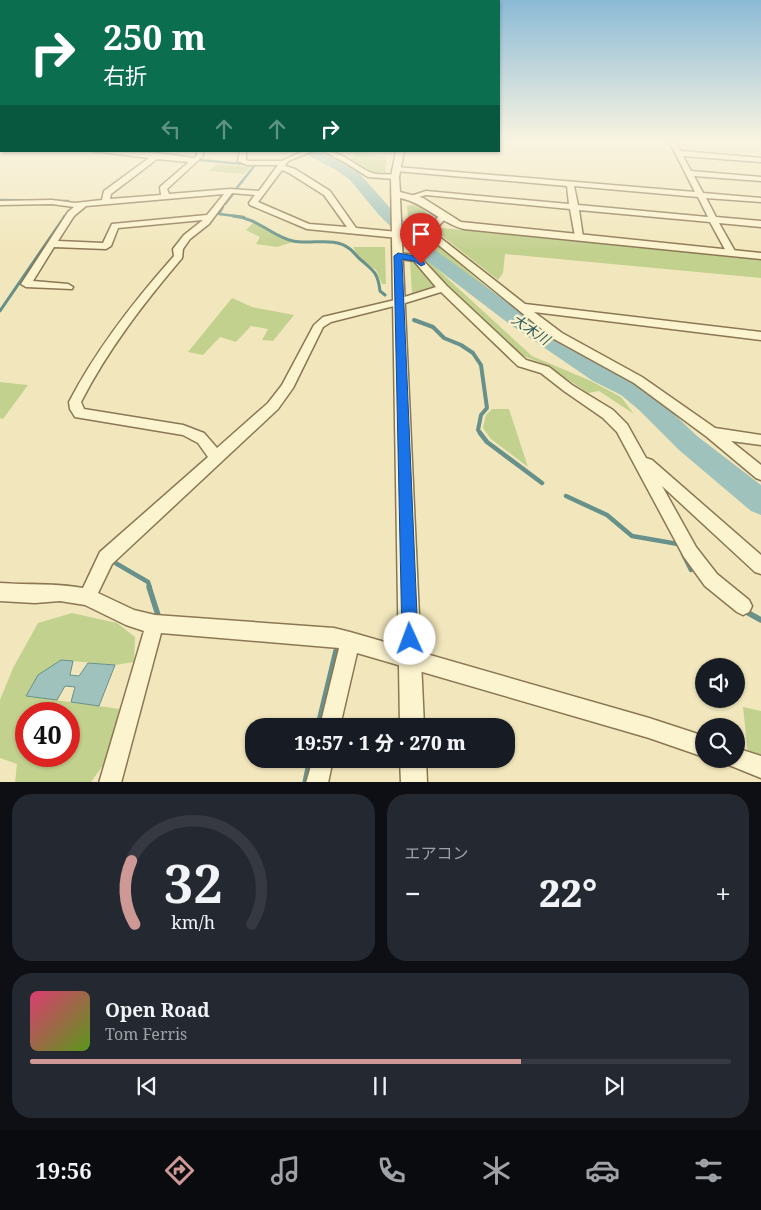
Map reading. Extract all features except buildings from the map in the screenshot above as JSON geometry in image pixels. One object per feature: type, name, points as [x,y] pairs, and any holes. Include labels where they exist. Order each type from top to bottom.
[{"type":"street","points":[[106,202],[105,196],[107,193],[128,177]]},
{"type":"street","points":[[166,196],[162,189],[175,177]]},
{"type":"street","points":[[272,177],[253,203],[307,226],[398,235]]},
{"type":"street","points":[[303,177],[326,192],[354,231]]},
{"type":"street","points":[[395,177],[412,718]]},
{"type":"street","points":[[474,177],[570,183],[761,200]]},
{"type":"street","points":[[691,177],[730,253]]},
{"type":"street","points":[[743,177],[761,179]]},
{"type":"street","points":[[570,183],[579,237]]},
{"type":"street","points":[[0,203],[52,202],[84,204],[230,191],[260,193]]},
{"type":"street","points":[[216,457],[208,443],[196,434],[183,430],[80,414],[76,409],[75,402],[98,358],[121,326],[179,256],[178,250],[187,237],[210,217],[230,191]]},
{"type":"street","points":[[412,197],[426,193],[761,224]]},
{"type":"street","points":[[396,194],[412,197],[424,203],[442,218],[453,224],[464,226],[761,256]]},
{"type":"street","points":[[68,287],[26,284],[71,214],[84,204]]},
{"type":"street","points":[[53,244],[106,246],[115,226],[210,217]]},
{"type":"street","points":[[442,218],[428,232],[558,336],[638,380],[712,433],[761,474]]},
{"type":"street","points":[[398,256],[417,259],[443,288],[522,363],[546,370],[568,388],[608,414],[622,428],[640,457],[690,552],[711,580],[743,606]]},
{"type":"street","points":[[87,597],[106,558],[273,406],[282,394],[319,325],[335,316],[398,302],[443,288]]},
{"type":"street","points":[[522,307],[761,336]]},
{"type":"street","points":[[712,433],[761,440]]},
{"type":"street","points":[[640,457],[761,566]]},
{"type":"street","points":[[0,592],[35,594],[60,592],[87,597],[132,619],[155,624],[334,637],[649,728],[695,744]]},
{"type":"street","points":[[110,782],[155,624]]},
{"type":"street","points":[[332,718],[350,641]]},
{"type":"street","points":[[745,761],[761,767]]},
{"type":"street","points":[[317,782],[320,768]]},
{"type":"street","points":[[413,768],[414,782]]},
{"type":"green space","points":[[407,206],[420,206],[429,215],[426,217],[429,220],[419,227],[408,216]]},
{"type":"green space","points":[[254,222],[293,242],[277,247],[256,244],[260,237],[246,230]]},
{"type":"green space","points":[[442,228],[761,260],[761,278],[505,254],[503,273],[498,280],[437,232]]},
{"type":"green space","points":[[422,233],[517,312],[432,249],[419,235]]},
{"type":"green space","points":[[409,246],[424,257],[532,356],[591,381],[621,397],[634,414],[599,391],[588,393],[546,365],[516,353],[431,272],[419,257],[410,253]]},
{"type":"green space","points":[[353,247],[385,247],[386,284],[382,284],[376,270],[359,258]]},
{"type":"green space","points":[[410,261],[415,263],[438,287],[412,295]]},
{"type":"green space","points":[[232,298],[252,307],[294,315],[273,341],[262,340],[268,329],[251,326],[236,342],[220,337],[203,355],[188,352]]},
{"type":"green space","points":[[0,382],[28,385],[3,419],[0,418]]},
{"type":"green space","points":[[492,409],[509,409],[528,467],[491,439],[483,428],[486,415]]},
{"type":"green space","points":[[72,613],[117,623],[135,637],[134,662],[115,665],[61,660],[26,696],[69,702],[15,702],[15,763],[0,758],[0,700],[13,668],[38,623]]},
{"type":"green space","points":[[80,703],[120,709],[109,757],[91,782],[15,782],[17,767],[80,767]]},
{"type":"green space","points":[[743,708],[761,711],[761,759],[748,754]]},
{"type":"water","points":[[61,660],[73,661],[70,675],[79,676],[88,663],[115,665],[99,706],[71,702],[75,687],[65,686],[57,700],[26,696],[38,675]]},
{"type":"waterway","points":[[236,189],[245,177]]},
{"type":"waterway","name":"大木川","points":[[355,177],[385,212],[429,254],[515,318],[601,375],[629,389],[648,404],[688,443],[761,502]]},
{"type":"waterway","points":[[225,204],[233,194]]},
{"type":"waterway","points":[[0,200],[68,201]]},
{"type":"waterway","points":[[223,207],[219,214],[244,217]]},
{"type":"waterway","points":[[65,216],[71,210]]},
{"type":"waterway","points":[[0,311],[65,216]]},
{"type":"waterway","points":[[233,216],[250,220],[279,236],[293,241],[330,242],[344,245],[377,276],[380,291],[385,295]]},
{"type":"waterway","points":[[414,320],[433,327],[444,338],[461,345],[473,353],[481,365],[487,408],[481,415],[478,430],[481,434]]},
{"type":"waterway","points":[[480,433],[487,442],[542,483]]},
{"type":"waterway","points":[[566,496],[607,515],[632,536],[678,544],[679,546]]},
{"type":"waterway","points":[[683,554],[691,570]]},
{"type":"waterway","points":[[112,561],[148,582],[150,588]]},
{"type":"waterway","points":[[149,587],[158,615]]},
{"type":"waterway","points":[[743,610],[761,620]]},
{"type":"waterway","points":[[320,718],[336,651]]},
{"type":"waterway","points":[[305,782],[308,768]]},
{"type":"route","points":[[410,639],[398,256],[417,259],[421,264]]}]
